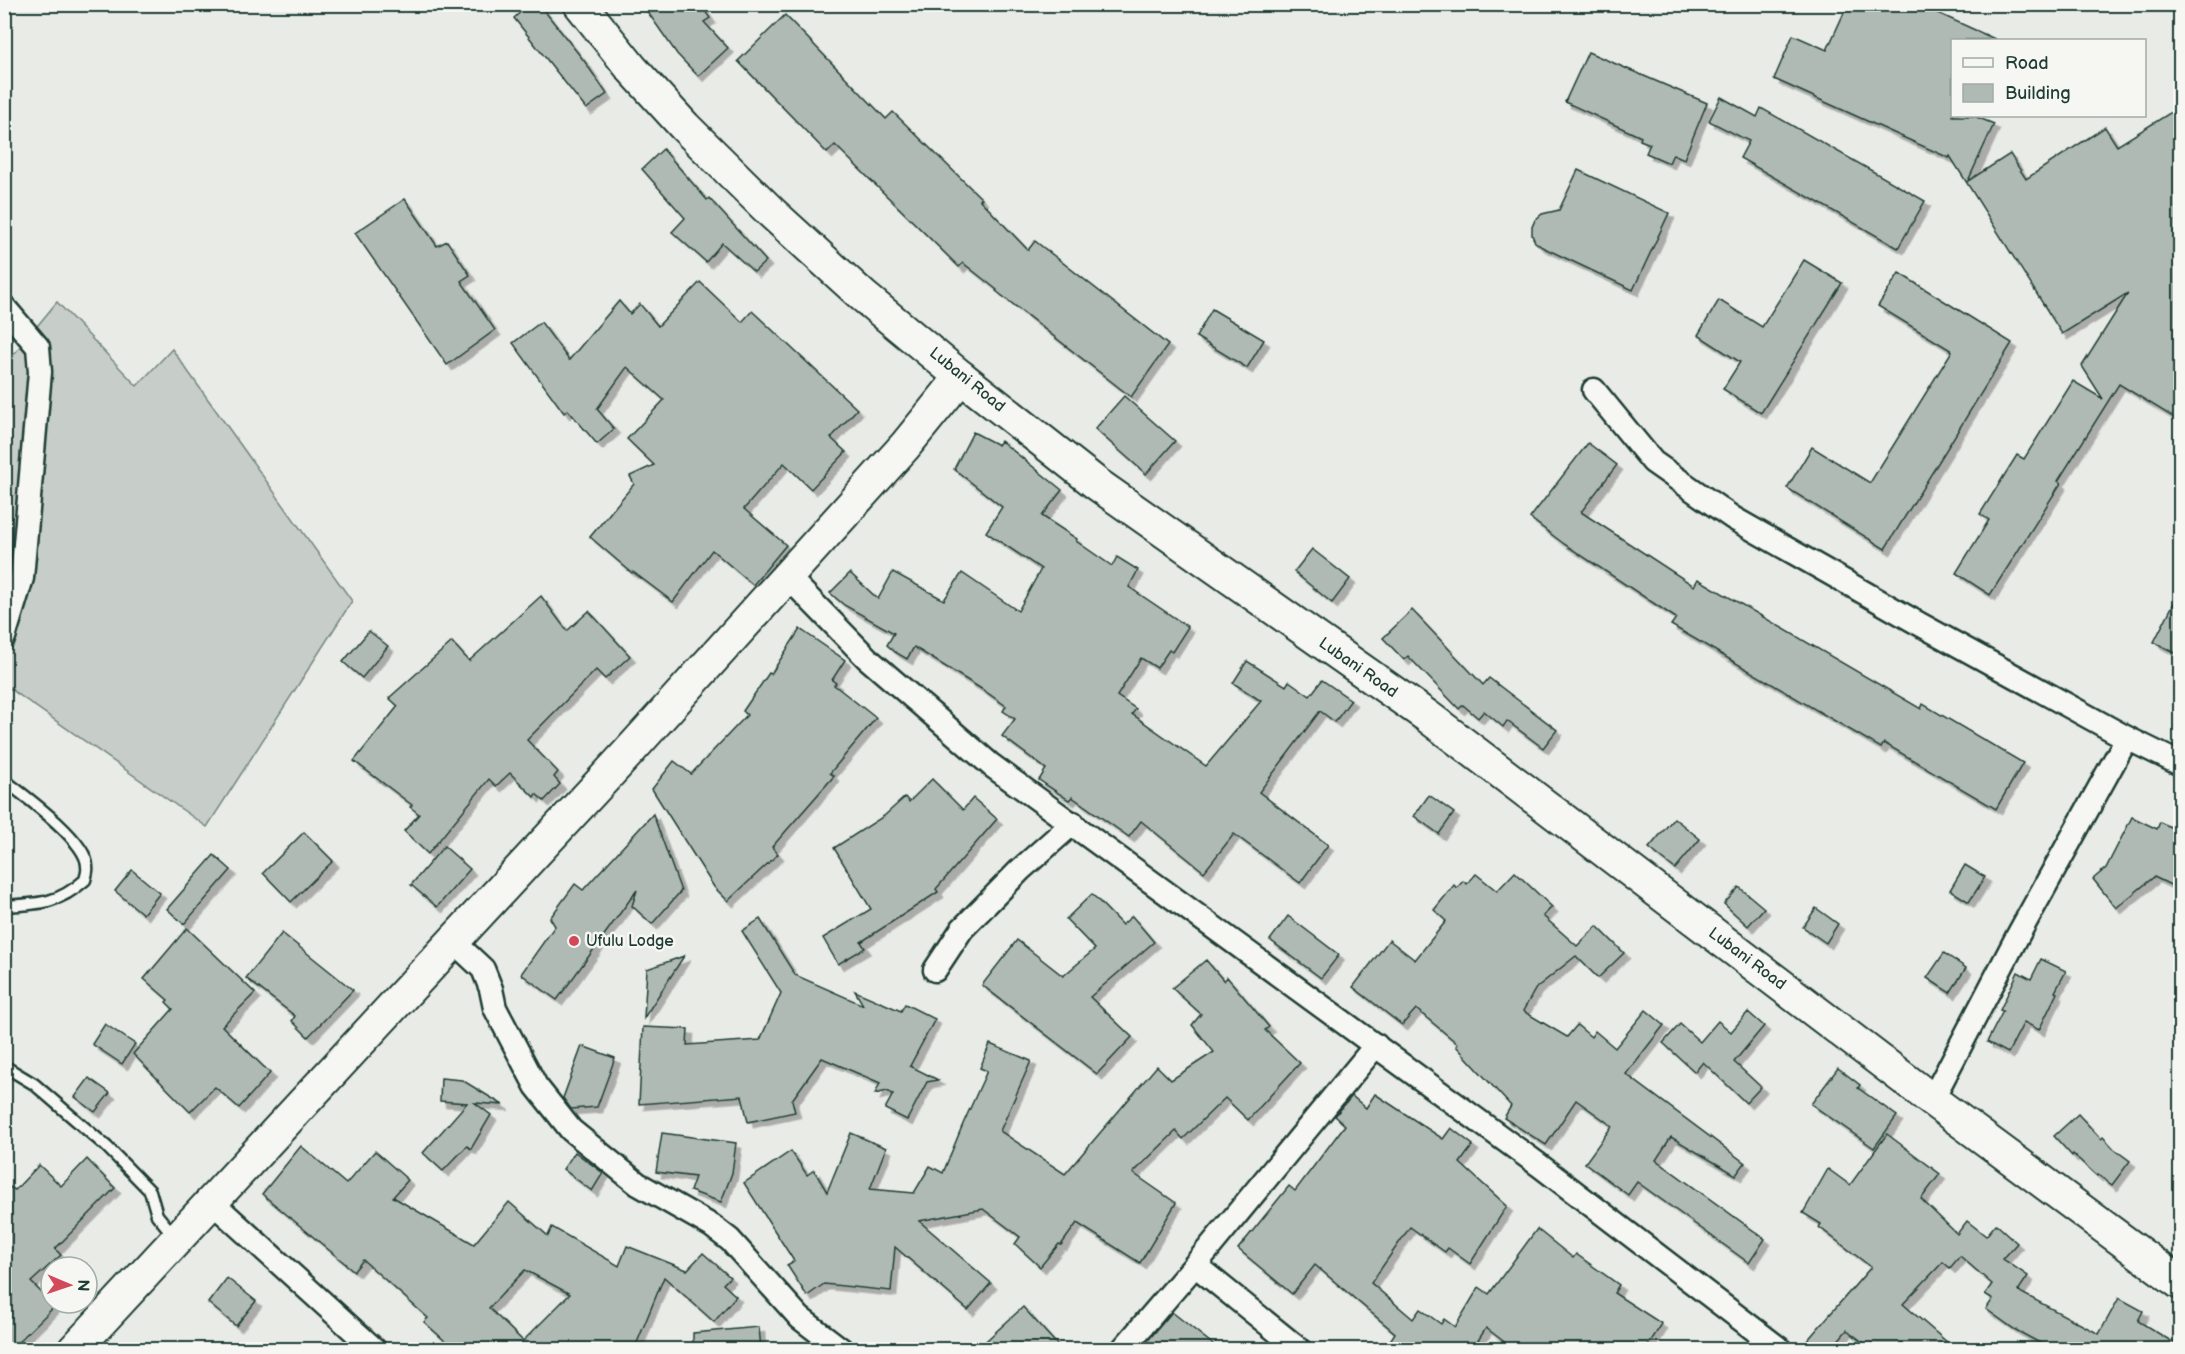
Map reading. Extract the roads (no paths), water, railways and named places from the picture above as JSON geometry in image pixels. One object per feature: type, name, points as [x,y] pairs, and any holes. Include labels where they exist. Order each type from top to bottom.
[{"type":"street","name":"Lubani Road","points":[[580,4],[632,69],[685,127],[772,213],[863,296],[961,376],[1097,484],[1427,716],[1932,1100],[2181,1283]]},
{"type":"street","points":[[4,307],[38,347],[40,372],[22,578],[4,637]]},
{"type":"street","points":[[74,1350],[627,754],[905,446],[961,376]]},
{"type":"street","points":[[1594,390],[1653,462],[1733,518],[2127,738],[2181,764]]},
{"type":"street","points":[[787,576],[867,658],[991,765],[1539,1165],[1781,1350]]},
{"type":"street","points":[[1932,1100],[2017,937],[2127,738]]},
{"type":"street","points":[[935,970],[962,929],[1020,870],[1073,823]]},
{"type":"street","points":[[452,940],[483,969],[495,1008],[536,1086],[571,1130],[638,1184],[712,1226],[730,1240],[800,1318],[842,1350]]},
{"type":"street","points":[[1122,1350],[1376,1045]]},
{"type":"street","points":[[212,1202],[375,1350]]},
{"type":"street","points":[[1195,1265],[1300,1350]]},
{"type":"lane","points":[[4,780],[49,815],[80,848],[88,865],[85,880],[69,894],[41,904],[4,906]]},
{"type":"lane","points":[[4,1066],[34,1084],[114,1155],[150,1191],[158,1215],[177,1239]]},
{"type":"place","name":"Ufulu Lodge","points":[[574,941]]}]
